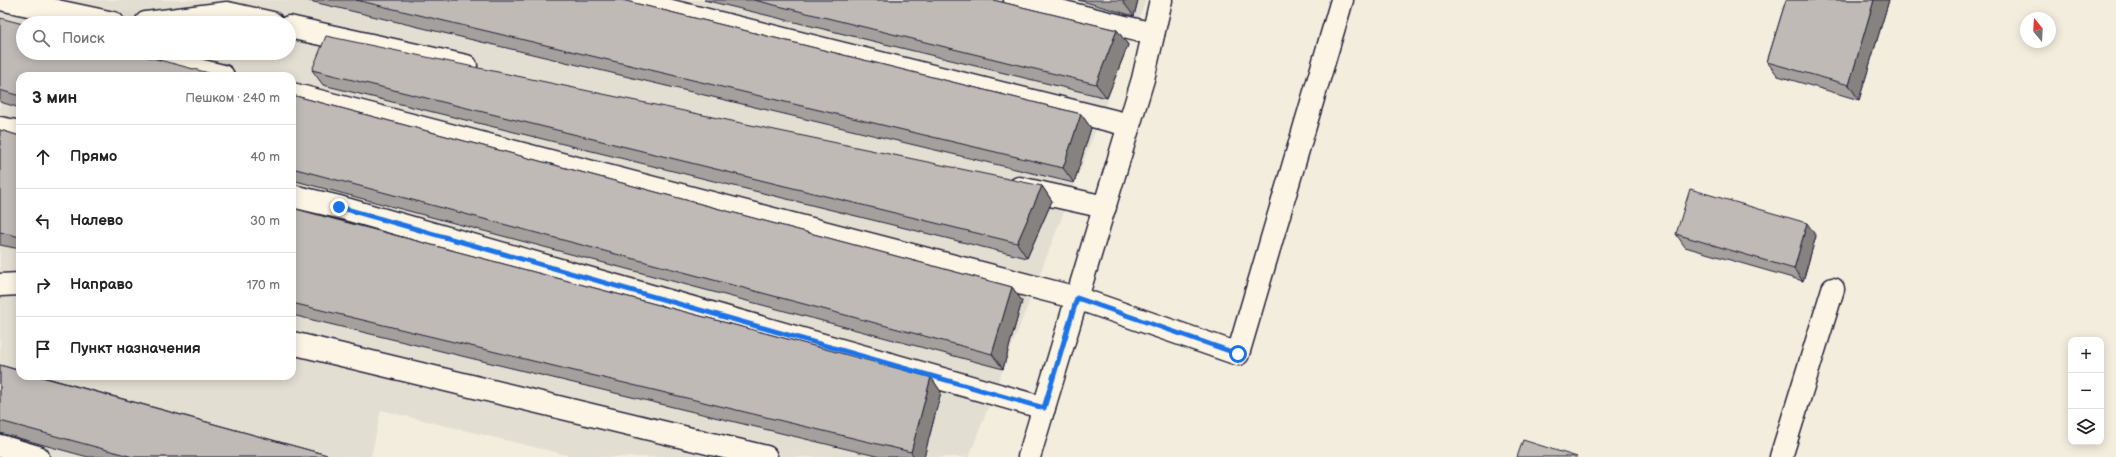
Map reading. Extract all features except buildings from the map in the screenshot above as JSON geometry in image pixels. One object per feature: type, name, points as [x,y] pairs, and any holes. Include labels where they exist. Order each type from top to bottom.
[{"type":"lane","points":[[5,0],[80,16]]},
{"type":"lane","points":[[627,0],[1129,125]]},
{"type":"lane","points":[[1015,0],[1153,34]]},
{"type":"lane","points":[[1029,457],[1143,79],[1160,0]]},
{"type":"lane","points":[[296,95],[1077,298],[1238,354],[1342,0]]},
{"type":"lane","points":[[203,16],[227,13],[240,16]]},
{"type":"lane","points":[[296,29],[483,70]]},
{"type":"lane","points":[[182,60],[198,70],[206,72]]},
{"type":"lane","points":[[0,128],[16,131]]},
{"type":"lane","points":[[996,183],[1104,207]]},
{"type":"lane","points":[[296,197],[354,211],[1044,408]]},
{"type":"lane","points":[[0,285],[16,284]]},
{"type":"lane","points":[[1781,457],[1833,289]]},
{"type":"lane","points":[[296,344],[766,457]]},
{"type":"lane","points":[[0,446],[38,457]]},
{"type":"shaded area","points":[[0,0],[1146,0],[969,457],[575,457],[381,410],[371,457],[0,457]]},
{"type":"route","points":[[339,207],[1044,408],[1077,298],[1238,354]]}]
